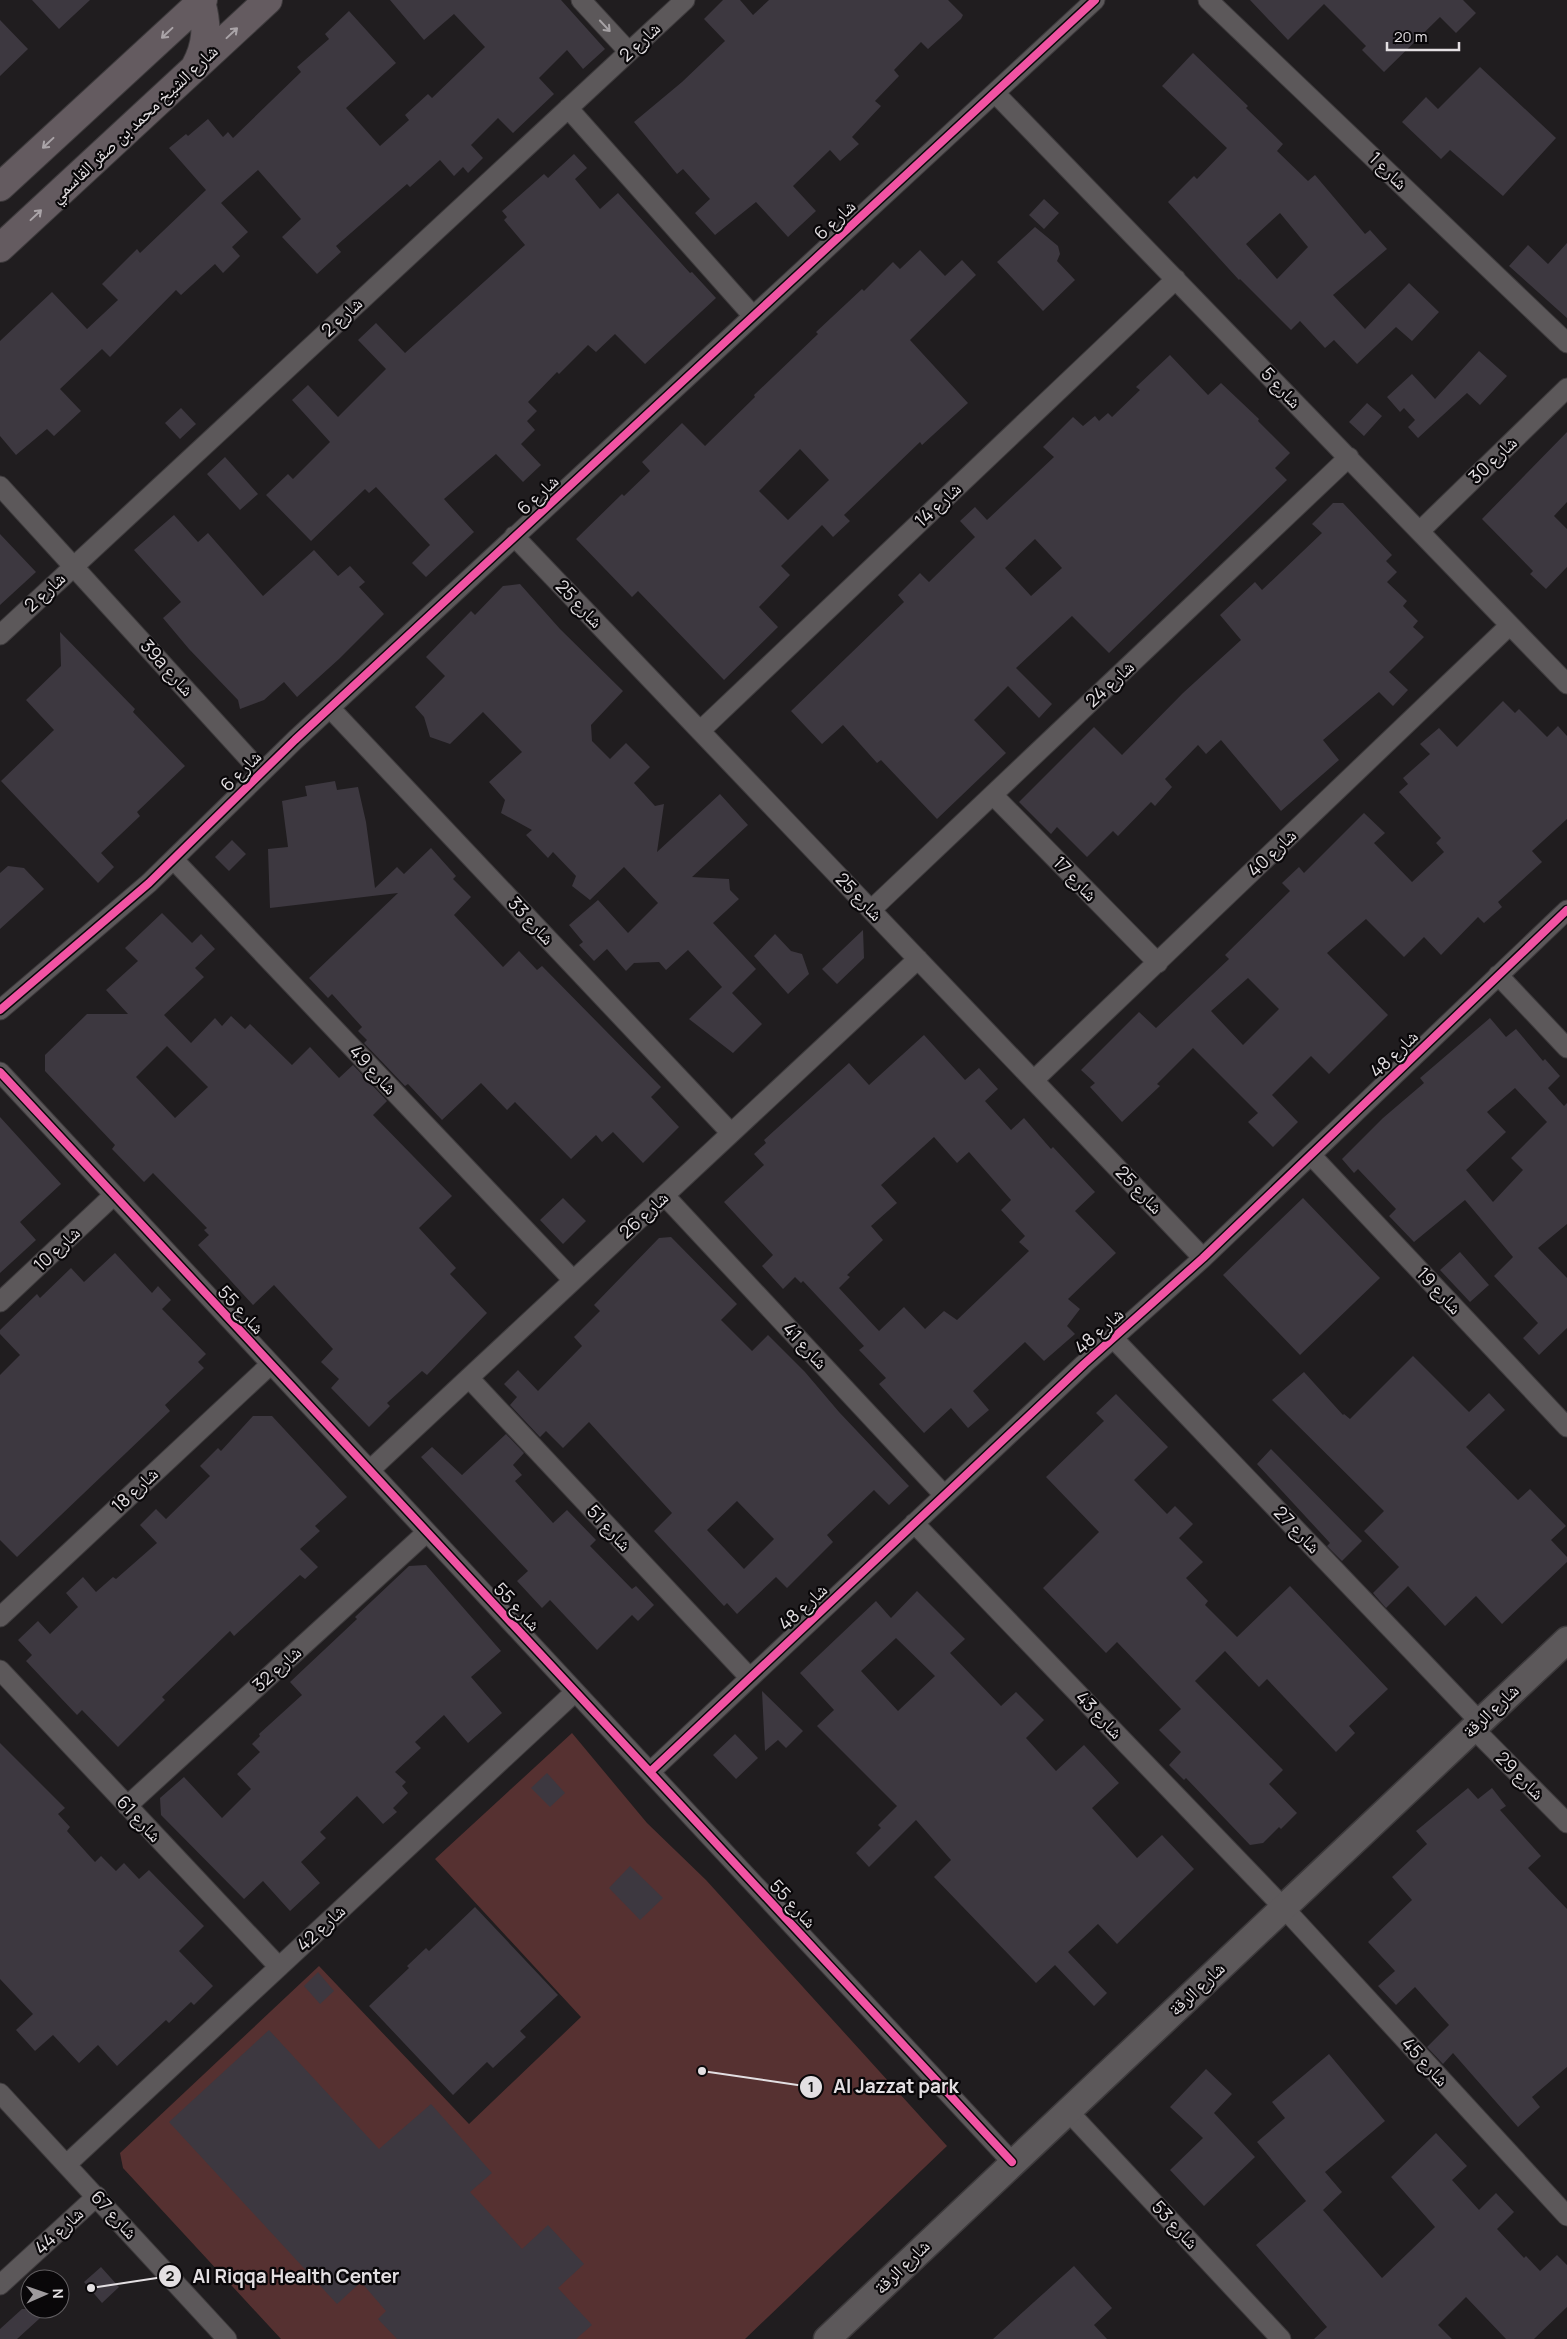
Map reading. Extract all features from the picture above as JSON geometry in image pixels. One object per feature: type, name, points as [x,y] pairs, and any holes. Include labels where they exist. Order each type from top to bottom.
[{"type":"main road","name":"شارع الشيخ محمد بن صقر القاسمي","points":[[0,248],[268,0]]},
{"type":"main road","points":[[194,68],[203,52],[205,42],[206,29],[202,1]]},
{"type":"main road","points":[[0,187],[202,1]]},
{"type":"street","points":[[582,0],[629,52]]},
{"type":"street","name":"شارع 2","points":[[0,635],[685,0]]},
{"type":"street","name":"شارع 6","points":[[0,1010],[174,860],[261,772],[1095,0]]},
{"type":"street","name":"شارع 1","points":[[1208,0],[1567,343]]},
{"type":"street","name":"شارع 5","points":[[995,93],[1567,684]]},
{"type":"street","points":[[568,108],[753,316]]},
{"type":"street","name":"شارع 14","points":[[700,731],[1176,279]]},
{"type":"street","name":"شارع 30","points":[[1420,531],[1567,388]]},
{"type":"street","name":"شارع 24","points":[[871,910],[1348,457]]},
{"type":"street","name":"39a شارع","points":[[0,486],[261,772]]},
{"type":"street","name":"شارع 25","points":[[514,536],[1204,1258]]},
{"type":"street","name":"شارع 40","points":[[1034,1080],[1510,625]]},
{"type":"street","name":"شارع 33","points":[[330,708],[731,1133]]},
{"type":"street","name":"شارع 17","points":[[993,795],[1158,963]]},
{"type":"street","name":"شارع 49","points":[[174,860],[573,1280]]},
{"type":"street","name":"شارع 48","points":[[650,1772],[1113,1338],[1204,1258],[1567,910]]},
{"type":"street","name":"شارع 26","points":[[370,1470],[918,959]]},
{"type":"street","points":[[1498,975],[1567,1048]]},
{"type":"street","name":"شارع 55","points":[[0,1072],[1012,2162]]},
{"type":"street","name":"شارع 19","points":[[1311,1155],[1567,1426]]},
{"type":"street","name":"شارع 10","points":[[0,1302],[114,1195]]},
{"type":"street","name":"شارع 41","points":[[665,1196],[944,1496]]},
{"type":"street","name":"شارع 27","points":[[1113,1338],[1476,1725]]},
{"type":"street","name":"شارع 18","points":[[0,1616],[270,1364]]},
{"type":"street","name":"شارع 51","points":[[469,1378],[750,1678]]},
{"type":"street","name":"شارع 43","points":[[914,1523],[1284,1908]]},
{"type":"street","name":"شارع 32","points":[[127,1806],[427,1532]]},
{"type":"street","name":"شارع الرقة","points":[[827,2339],[1012,2162],[1567,1640]]},
{"type":"street","name":"شارع 61","points":[[0,1670],[279,1967]]},
{"type":"street","name":"شارع 42","points":[[67,2164],[576,1692]]},
{"type":"street","name":"شارع 29","points":[[1476,1725],[1567,1823]]},
{"type":"street","name":"شارع 45","points":[[1284,1908],[1567,2216]]},
{"type":"street","name":"شارع 67","points":[[0,2093],[227,2339]]},
{"type":"street","name":"شارع 53","points":[[1068,2111],[1281,2339]]},
{"type":"street","name":"شارع 44","points":[[0,2286],[97,2196]]},
{"type":"shaded area","points":[[572,1733],[647,1823],[706,1880],[947,2146],[745,2339],[281,2339],[123,2168],[120,2153],[319,1966],[469,2124],[581,2017],[435,1859]]},
{"type":"building","points":[[32,0],[90,0],[59,29]]},
{"type":"building","points":[[390,0],[561,0],[605,49],[583,69],[567,50],[539,78],[554,94],[513,133],[498,118],[471,145],[483,158],[468,173],[463,167],[454,176],[440,160],[410,187],[407,184],[336,246],[341,252],[317,274],[282,237],[301,219],[258,170],[221,203],[248,232],[232,247],[240,256],[223,273],[215,264],[181,295],[176,290],[110,357],[102,349],[60,389],[81,411],[54,436],[47,429],[16,455],[0,436],[0,341],[52,292],[87,329],[118,300],[102,284],[137,249],[140,253],[206,190],[169,148],[186,134],[188,136],[208,119],[223,137],[228,132],[233,138],[301,72],[297,67],[329,39],[325,34],[349,11],[396,63],[346,108],[380,146],[409,120],[405,115],[428,94],[432,98],[485,47],[454,14],[424,40]]},
{"type":"building","points":[[723,0],[740,0],[753,15],[769,0],[948,0],[963,15],[928,49],[921,42],[894,70],[899,76],[875,101],[881,106],[852,137],[859,144],[840,161],[830,150],[793,186],[816,211],[788,237],[756,202],[715,235],[695,213],[710,199],[683,169],[677,174],[634,122],[682,82],[725,41],[704,19]]},
{"type":"building","points":[[1250,0],[1463,0],[1476,13],[1456,33],[1440,17],[1384,72],[1362,50],[1366,46],[1324,4],[1288,40]]},
{"type":"building","points":[[0,20],[28,49],[0,76]]},
{"type":"building","points":[[1193,53],[1248,106],[1246,108],[1283,144],[1277,151],[1308,181],[1315,175],[1365,234],[1370,230],[1387,249],[1333,295],[1365,329],[1409,283],[1439,312],[1412,341],[1396,327],[1357,364],[1334,340],[1325,348],[1300,321],[1291,330],[1239,280],[1168,202],[1194,176],[1197,179],[1227,148],[1162,86]],"holes":[[[1280,213],[1308,247],[1277,279],[1246,244]]]},
{"type":"building","points":[[1480,67],[1556,138],[1503,196],[1450,150],[1441,159],[1402,122],[1426,97],[1438,109]]},
{"type":"building","points":[[574,154],[587,168],[575,179],[600,209],[618,193],[690,273],[692,272],[716,298],[645,364],[615,334],[596,352],[588,345],[559,374],[557,372],[528,402],[537,411],[527,421],[535,430],[521,444],[541,465],[523,482],[496,454],[444,499],[474,532],[426,577],[412,563],[430,545],[376,487],[369,493],[365,489],[311,541],[266,495],[288,474],[293,479],[330,442],[292,400],[308,385],[338,417],[386,369],[358,340],[376,323],[405,353],[525,245],[504,220],[507,217],[502,211],[544,174],[548,178]]},
{"type":"building","points":[[1044,199],[1059,213],[1044,229],[1029,215]]},
{"type":"building","points":[[1035,227],[1058,246],[1060,254],[1057,261],[1075,280],[1043,311],[997,262]]},
{"type":"building","points":[[1567,243],[1567,318],[1509,266],[1528,245],[1548,264]]},
{"type":"building","points":[[920,250],[945,276],[962,260],[976,275],[910,340],[968,403],[922,445],[920,442],[844,515],[850,521],[833,537],[822,525],[781,566],[790,575],[759,607],[778,627],[724,680],[638,591],[632,597],[576,539],[622,494],[624,496],[650,471],[642,462],[682,423],[705,446],[755,397],[754,395],[818,334],[816,332],[862,289],[864,291],[893,262],[900,269]],"holes":[[[800,449],[829,480],[788,520],[759,491]]]},
{"type":"building","points":[[1479,351],[1507,376],[1480,405],[1467,393],[1418,438],[1408,427],[1415,420],[1404,408],[1400,412],[1387,397],[1412,374],[1435,399]]},
{"type":"building","points":[[1170,355],[1208,395],[1221,383],[1259,419],[1258,421],[1290,453],[1275,468],[1287,480],[1109,653],[1072,616],[1016,668],[1052,704],[1039,718],[1008,686],[974,720],[1006,753],[937,819],[881,760],[877,763],[843,725],[822,744],[791,711],[904,602],[898,595],[920,573],[929,582],[975,537],[960,521],[975,507],[987,520],[1054,457],[1043,447],[1073,417],[1083,426],[1095,416],[1099,421],[1108,413],[1112,417],[1140,390],[1136,387]],"holes":[[[1035,539],[1062,568],[1031,596],[1005,568]]]},
{"type":"building","points":[[1367,403],[1382,416],[1364,436],[1349,422]]},
{"type":"building","points":[[181,408],[196,424],[180,439],[165,423]]},
{"type":"building","points":[[1567,432],[1567,502],[1554,516],[1567,529],[1567,567],[1546,589],[1530,574],[1533,571],[1482,519]]},
{"type":"building","points":[[225,457],[258,494],[240,510],[207,474]]},
{"type":"building","points":[[1333,503],[1343,503],[1392,555],[1386,561],[1397,572],[1387,582],[1407,601],[1403,606],[1418,621],[1413,627],[1424,637],[1389,672],[1408,690],[1393,706],[1379,692],[1323,740],[1339,760],[1281,811],[1221,740],[1206,754],[1198,745],[1165,779],[1172,787],[1155,806],[1151,802],[1118,836],[1113,831],[1087,857],[1057,827],[1051,834],[1019,802],[1094,727],[1122,755],[1183,693],[1241,640],[1220,615],[1255,582],[1262,590],[1322,533],[1312,524]]},
{"type":"building","points":[[174,515],[198,542],[208,533],[263,596],[314,550],[338,576],[350,566],[365,582],[359,587],[384,614],[297,697],[284,682],[264,700],[240,709],[238,700],[189,649],[163,618],[181,602],[134,550]]},
{"type":"building","points":[[0,534],[36,572],[0,605]]},
{"type":"building","points":[[520,584],[560,629],[623,691],[591,725],[592,741],[610,759],[626,743],[650,767],[634,783],[655,806],[664,804],[657,852],[720,794],[748,825],[692,877],[729,879],[730,890],[739,899],[713,923],[756,969],[732,993],[762,1024],[733,1053],[689,1019],[722,987],[688,950],[666,970],[659,962],[634,963],[626,971],[607,949],[594,961],[579,945],[583,942],[569,925],[598,900],[628,933],[658,903],[624,867],[590,900],[572,886],[576,876],[553,852],[548,858],[526,835],[532,830],[501,813],[505,800],[489,782],[522,752],[483,712],[450,744],[430,737],[424,717],[415,707],[445,676],[426,657],[471,611],[475,615],[503,586]]},
{"type":"building","points":[[60,632],[135,709],[133,712],[185,766],[137,812],[140,816],[101,853],[114,867],[98,883],[1,781],[54,730],[26,700],[61,666]]},
{"type":"building","points":[[1503,701],[1515,713],[1519,709],[1547,737],[1558,726],[1567,736],[1567,819],[1532,851],[1542,862],[1498,902],[1502,907],[1484,923],[1478,917],[1441,955],[1424,937],[1404,957],[1366,919],[1327,953],[1388,1015],[1329,1074],[1311,1056],[1272,1095],[1298,1122],[1273,1147],[1248,1122],[1258,1113],[1193,1048],[1157,1084],[1160,1086],[1122,1122],[1090,1087],[1095,1083],[1081,1070],[1139,1012],[1156,1028],[1229,959],[1225,955],[1290,891],[1282,883],[1299,867],[1304,873],[1364,813],[1385,833],[1374,843],[1412,882],[1444,852],[1436,843],[1441,838],[1399,792],[1408,784],[1403,778],[1430,754],[1420,744],[1439,728],[1457,747]],"holes":[[[1248,978],[1279,1009],[1243,1045],[1211,1011]]]},
{"type":"building","points":[[335,781],[337,790],[358,787],[366,822],[375,888],[397,867],[404,874],[431,848],[456,876],[453,879],[471,897],[454,915],[503,967],[519,951],[537,970],[542,966],[661,1087],[651,1097],[679,1127],[643,1163],[613,1132],[602,1142],[596,1135],[571,1159],[515,1102],[507,1110],[481,1083],[442,1120],[408,1084],[405,1086],[364,1043],[367,1040],[358,1031],[362,1027],[332,994],[328,998],[309,978],[398,893],[270,908],[268,849],[288,847],[282,801],[307,796],[305,786]]},
{"type":"building","points":[[232,840],[246,854],[229,871],[215,857]]},
{"type":"building","points":[[8,866],[24,868],[44,889],[0,929],[0,873]]},
{"type":"building","points":[[162,913],[192,943],[201,934],[215,949],[195,968],[204,977],[164,1015],[191,1043],[215,1018],[222,1026],[231,1016],[245,1029],[250,1024],[292,1065],[310,1047],[339,1078],[353,1065],[387,1101],[373,1115],[452,1196],[419,1228],[456,1268],[450,1274],[487,1313],[427,1375],[422,1371],[387,1403],[390,1406],[369,1427],[331,1388],[339,1379],[321,1362],[333,1349],[274,1285],[253,1305],[198,1245],[209,1235],[204,1230],[207,1228],[153,1173],[144,1182],[112,1149],[115,1145],[45,1071],[45,1055],[87,1014],[128,1014],[106,990],[138,961],[125,948]],"holes":[[[167,1046],[208,1087],[175,1118],[136,1077]]]},
{"type":"building","points":[[863,930],[864,958],[837,984],[822,969]]},
{"type":"building","points":[[775,934],[791,951],[802,954],[809,974],[788,994],[754,956]]},
{"type":"building","points":[[1490,1018],[1506,1037],[1516,1029],[1543,1061],[1545,1059],[1560,1076],[1548,1088],[1564,1106],[1567,1103],[1567,1224],[1538,1248],[1567,1278],[1567,1328],[1539,1355],[1523,1338],[1538,1323],[1494,1276],[1513,1257],[1465,1200],[1414,1242],[1389,1216],[1396,1209],[1358,1169],[1354,1173],[1342,1159],[1383,1118],[1424,1083],[1420,1078]],"holes":[[[1515,1088],[1547,1122],[1511,1158],[1523,1170],[1493,1202],[1466,1170],[1506,1132],[1487,1112]]]},
{"type":"building","points":[[924,1035],[965,1080],[979,1068],[998,1089],[985,1101],[1011,1130],[1024,1118],[1051,1149],[1053,1147],[1095,1192],[1075,1211],[1116,1253],[1068,1299],[1080,1309],[1067,1326],[1075,1334],[1044,1361],[1025,1342],[973,1391],[989,1410],[968,1428],[951,1408],[924,1433],[879,1384],[886,1378],[859,1350],[864,1346],[803,1281],[801,1283],[795,1277],[783,1289],[762,1266],[773,1255],[724,1202],[764,1165],[754,1154],[766,1143],[764,1140],[849,1063],[869,1085]],"holes":[[[934,1137],[957,1163],[969,1152],[1011,1200],[1001,1210],[1025,1236],[1019,1242],[1029,1251],[957,1320],[944,1311],[925,1329],[904,1307],[879,1331],[839,1288],[850,1277],[847,1275],[883,1240],[871,1226],[897,1203],[881,1185]]]},
{"type":"building","points":[[0,1117],[61,1184],[20,1222],[36,1240],[0,1273]]},
{"type":"building","points":[[563,1198],[586,1221],[563,1244],[540,1220]]},
{"type":"building","points":[[1303,1198],[1380,1278],[1300,1355],[1223,1275]]},
{"type":"building","points":[[671,1237],[737,1304],[721,1320],[752,1351],[768,1335],[805,1372],[839,1412],[909,1486],[889,1505],[874,1490],[827,1535],[833,1542],[787,1588],[776,1577],[737,1614],[727,1603],[724,1606],[654,1531],[672,1513],[589,1422],[563,1448],[546,1431],[540,1437],[510,1405],[517,1397],[504,1384],[518,1370],[538,1391],[582,1346],[574,1337],[600,1311],[594,1305],[659,1238]],"holes":[[[737,1501],[774,1539],[744,1569],[707,1530]]]},
{"type":"building","points":[[1460,1252],[1489,1285],[1470,1302],[1440,1270]]},
{"type":"building","points":[[115,1253],[152,1293],[158,1286],[171,1300],[162,1309],[206,1354],[198,1362],[204,1368],[165,1405],[170,1411],[17,1557],[0,1540],[0,1375],[20,1355],[0,1334],[0,1330],[37,1294],[40,1298],[71,1268],[84,1282]]},
{"type":"building","points":[[1413,1356],[1469,1412],[1489,1393],[1505,1410],[1466,1447],[1518,1500],[1530,1489],[1566,1526],[1551,1540],[1567,1557],[1567,1562],[1502,1624],[1476,1596],[1445,1626],[1408,1586],[1386,1608],[1373,1593],[1399,1567],[1364,1531],[1384,1511],[1272,1400],[1304,1372],[1343,1415],[1350,1419]]},
{"type":"building","points":[[1116,1394],[1168,1447],[1134,1480],[1167,1514],[1175,1506],[1193,1524],[1179,1538],[1203,1562],[1186,1578],[1208,1601],[1205,1605],[1237,1637],[1290,1586],[1388,1689],[1349,1726],[1355,1733],[1336,1752],[1267,1679],[1259,1687],[1225,1651],[1195,1681],[1283,1770],[1269,1784],[1297,1813],[1263,1843],[1250,1845],[1186,1778],[1184,1780],[1169,1765],[1181,1752],[1159,1730],[1181,1709],[1117,1642],[1106,1653],[1043,1588],[1099,1532],[1046,1477],[1104,1421],[1096,1413]]},
{"type":"building","points":[[253,1416],[272,1416],[347,1497],[315,1526],[320,1531],[300,1549],[318,1567],[305,1579],[300,1575],[234,1636],[230,1631],[162,1697],[165,1700],[118,1747],[82,1710],[77,1715],[26,1661],[32,1655],[18,1640],[38,1621],[50,1634],[78,1607],[66,1593],[83,1577],[96,1592],[113,1577],[116,1579],[157,1543],[140,1525],[156,1509],[166,1519],[210,1476],[200,1466],[218,1448],[221,1451]]},
{"type":"building","points":[[506,1434],[524,1453],[513,1465],[522,1475],[515,1481],[553,1523],[567,1510],[596,1540],[590,1546],[632,1589],[636,1586],[654,1605],[638,1621],[632,1615],[597,1650],[550,1600],[542,1608],[517,1581],[528,1571],[421,1457],[432,1447],[462,1475]]},
{"type":"building","points":[[1271,1449],[1362,1541],[1342,1561],[1327,1546],[1330,1543],[1257,1464]]},
{"type":"building","points":[[426,1565],[501,1651],[471,1677],[502,1713],[468,1743],[444,1715],[415,1742],[421,1748],[395,1772],[406,1782],[402,1786],[408,1793],[393,1808],[397,1812],[383,1824],[357,1796],[320,1832],[326,1838],[301,1862],[320,1883],[290,1911],[263,1881],[244,1899],[161,1815],[160,1798],[184,1777],[222,1818],[251,1789],[237,1774],[260,1752],[252,1744],[260,1736],[259,1734],[302,1695],[290,1682],[357,1619],[355,1617],[409,1566]]},
{"type":"building","points":[[917,1591],[965,1639],[950,1653],[1001,1706],[1016,1692],[1044,1720],[1026,1738],[1056,1771],[1084,1745],[1119,1783],[1092,1808],[1137,1858],[1162,1835],[1194,1869],[1117,1944],[1098,1924],[1068,1952],[1107,1993],[1094,2006],[1055,1965],[1036,1983],[934,1877],[951,1860],[916,1820],[869,1867],[856,1853],[881,1828],[878,1825],[897,1806],[817,1726],[834,1710],[800,1673],[876,1601],[891,1618]],"holes":[[[896,1638],[935,1676],[898,1711],[861,1671]]]},
{"type":"building","points":[[762,1691],[803,1731],[786,1748],[778,1740],[765,1751]]},
{"type":"building","points":[[735,1734],[758,1758],[736,1779],[713,1755]]},
{"type":"building","points":[[0,1743],[65,1808],[58,1814],[70,1827],[67,1831],[95,1862],[101,1856],[116,1871],[124,1863],[139,1879],[149,1870],[204,1926],[179,1951],[213,1986],[194,2005],[191,2002],[169,2023],[166,2020],[117,2066],[98,2045],[79,2063],[53,2035],[35,2051],[16,2030],[33,2014],[0,1979]]},
{"type":"building","points":[[547,1773],[565,1793],[550,1807],[531,1788]]},
{"type":"building","points":[[1468,1788],[1478,1799],[1492,1788],[1506,1806],[1500,1810],[1541,1856],[1528,1868],[1567,1909],[1567,2067],[1532,2097],[1540,2107],[1518,2127],[1453,2053],[1443,2064],[1427,2047],[1449,2025],[1415,1987],[1396,2005],[1378,1986],[1395,1971],[1368,1942],[1412,1900],[1392,1877],[1427,1844],[1416,1831]]},
{"type":"building","points":[[630,1866],[663,1898],[640,1920],[609,1888]]},
{"type":"building","points":[[475,1907],[558,1995],[520,2031],[526,2037],[493,2068],[487,2062],[453,2095],[369,2006],[409,1968],[407,1966],[426,1948],[429,1951]]},
{"type":"building","points":[[318,1972],[334,1991],[320,2004],[304,1986]]},
{"type":"building","points":[[269,2030],[379,2149],[431,2104],[492,2173],[470,2192],[522,2249],[548,2225],[584,2264],[558,2288],[592,2325],[576,2339],[397,2339],[378,2319],[386,2311],[361,2282],[337,2304],[169,2122]]},
{"type":"building","points":[[1329,2054],[1385,2121],[1325,2172],[1342,2192],[1323,2210],[1382,2278],[1435,2227],[1391,2177],[1436,2133],[1467,2166],[1452,2180],[1479,2210],[1496,2193],[1514,2212],[1497,2229],[1524,2258],[1526,2256],[1540,2271],[1557,2255],[1567,2265],[1567,2307],[1534,2339],[1506,2339],[1466,2297],[1438,2325],[1452,2339],[1314,2339],[1327,2327],[1256,2245],[1306,2201],[1257,2142],[1285,2118],[1272,2102]]},
{"type":"building","points":[[1206,2069],[1232,2094],[1214,2113],[1255,2157],[1204,2206],[1170,2170],[1203,2138],[1170,2107]]},
{"type":"building","points":[[1074,2266],[1112,2308],[1094,2325],[1107,2339],[993,2339]]},
{"type":"building","points":[[101,2267],[119,2287],[102,2303],[84,2282]]},
{"type":"building","points":[[20,2311],[20,2319],[39,2319],[17,2339],[0,2339],[0,2329]]},
{"type":"cycle path","points":[[0,1010],[149,883],[295,740],[1095,0]]},
{"type":"cycle path","points":[[650,1772],[1084,1364],[1203,1258],[1567,910]]},
{"type":"cycle path","points":[[0,1072],[1012,2162]]},
{"type":"place","name":"Al Jazzat park","points":[[702,2071]]},
{"type":"place","name":"Al Riqqa Health Center","points":[[91,2288]]}]
